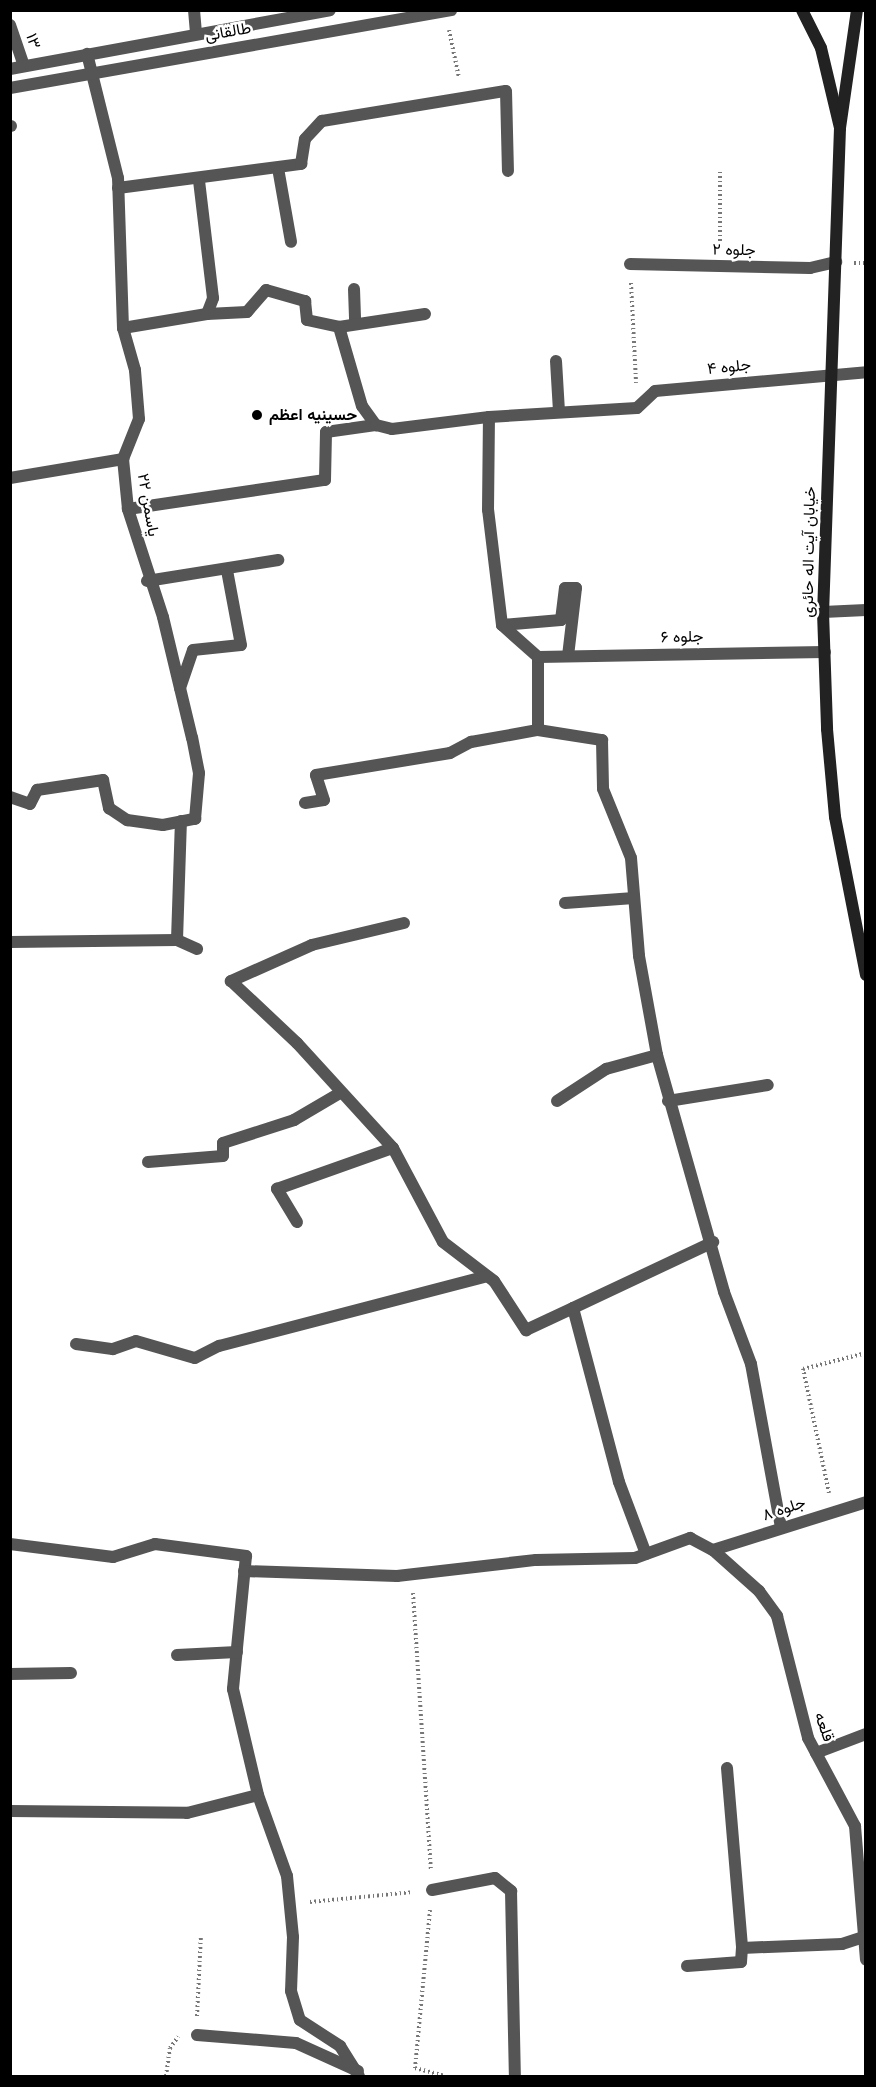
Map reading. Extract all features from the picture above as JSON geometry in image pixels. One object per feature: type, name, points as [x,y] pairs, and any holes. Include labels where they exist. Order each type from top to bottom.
[{"type":"main road","points":[[802,10],[820,48],[840,128]]},
{"type":"main road","points":[[840,128],[857,10]]},
{"type":"main road","name":"خیابان آیت اله حائری","points":[[840,128],[823,612],[835,817],[866,975]]},
{"type":"street","points":[[194,10],[196,34]]},
{"type":"street","name":"طالقانی","points":[[10,69],[330,10]]},
{"type":"street","name":"طالقانی","points":[[10,88],[448,11]]},
{"type":"street","name":"۱۳","points":[[10,25],[24,66]]},
{"type":"street","name":"یاسمن ۲۲","points":[[87,54],[89,74],[118,188],[123,328],[135,370],[139,419],[123,459],[128,509],[147,581],[163,617],[199,773],[195,819],[181,821]]},
{"type":"street","points":[[118,188],[199,180],[301,164],[305,139],[322,121],[506,91],[508,171]]},
{"type":"street","points":[[278,168],[291,242]]},
{"type":"street","points":[[199,180],[213,298],[207,314]]},
{"type":"street","name":"جلوه ۲","points":[[630,264],[810,268],[836,262]]},
{"type":"street","points":[[354,289],[355,324]]},
{"type":"street","points":[[123,328],[207,314],[247,312],[266,290],[305,301],[307,320],[339,327],[425,314]]},
{"type":"street","points":[[339,327],[362,406],[376,425]]},
{"type":"street","points":[[556,361],[559,412]]},
{"type":"street","name":"جلوه ۴","points":[[637,408],[655,391],[831,372],[866,372]]},
{"type":"street","points":[[128,509],[325,480],[326,432],[376,425],[392,429],[489,417],[637,408]]},
{"type":"street","points":[[489,417],[488,510],[502,625],[538,657],[538,730]]},
{"type":"street","points":[[10,478],[123,459]]},
{"type":"street","points":[[147,581],[227,570],[278,560]]},
{"type":"street","points":[[180,688],[193,650],[241,645],[227,570]]},
{"type":"street","points":[[502,625],[561,620],[565,588],[576,588],[568,656]]},
{"type":"street","points":[[823,612],[866,610]]},
{"type":"street","name":"جلوه ۶","points":[[538,657],[825,652]]},
{"type":"street","points":[[305,803],[324,800],[316,775],[450,753],[471,742],[538,730],[602,740],[603,789],[631,858],[634,898],[657,1055],[668,1101],[751,1364],[781,1527]]},
{"type":"street","points":[[10,797],[30,804],[37,790],[104,780],[109,808],[128,820],[181,821],[177,940]]},
{"type":"street","points":[[565,903],[634,898]]},
{"type":"street","points":[[404,923],[312,945],[231,981],[297,1042],[340,1093],[393,1148],[443,1242],[488,1276],[526,1330],[713,1242]]},
{"type":"street","points":[[10,942],[177,940],[197,949]]},
{"type":"street","points":[[557,1101],[606,1069],[657,1055]]},
{"type":"street","points":[[668,1101],[768,1085]]},
{"type":"street","points":[[148,1162],[223,1156],[223,1143],[294,1120],[340,1093]]},
{"type":"street","points":[[297,1222],[277,1189],[393,1148]]},
{"type":"street","points":[[76,1344],[113,1349],[136,1341],[195,1358],[219,1346],[488,1276]]},
{"type":"street","points":[[244,1571],[412,1574],[646,1554],[619,1482],[573,1308]]},
{"type":"street","name":"جلوه ۸","points":[[713,1550],[866,1502]]},
{"type":"street","name":"قلعه","points":[[646,1554],[690,1538],[713,1550],[759,1591],[777,1616],[816,1753],[855,1826],[866,1960]]},
{"type":"street","points":[[10,1544],[113,1557],[155,1544],[202,1548],[246,1556],[233,1689],[258,1795],[287,1876],[290,1904],[291,1991],[300,2020],[340,2046],[359,2074]]},
{"type":"street","points":[[177,1655],[237,1652]]},
{"type":"street","points":[[10,1674],[71,1673]]},
{"type":"street","points":[[816,1753],[866,1734]]},
{"type":"street","points":[[687,1966],[741,1962],[742,1948],[727,1768]]},
{"type":"street","points":[[10,1811],[187,1813],[258,1795]]},
{"type":"street","points":[[432,1890],[495,1878],[511,1891],[515,2076]]},
{"type":"street","points":[[742,1948],[842,1944],[863,1937]]},
{"type":"street","points":[[197,2035],[296,2043],[359,2074]]},
{"type":"path","points":[[448,11],[463,98]]},
{"type":"path","points":[[720,171],[720,266]]},
{"type":"path","points":[[630,264],[637,408]]},
{"type":"path","points":[[833,1511],[803,1369],[866,1353]]},
{"type":"path","points":[[412,1574],[432,1890],[415,2068],[444,2076]]},
{"type":"path","points":[[290,1904],[432,1890]]},
{"type":"path","points":[[166,2076],[174,2037],[197,2035],[201,1935]]},
{"type":"place","name":"حسینیه اعظم","points":[[257,415]]}]
